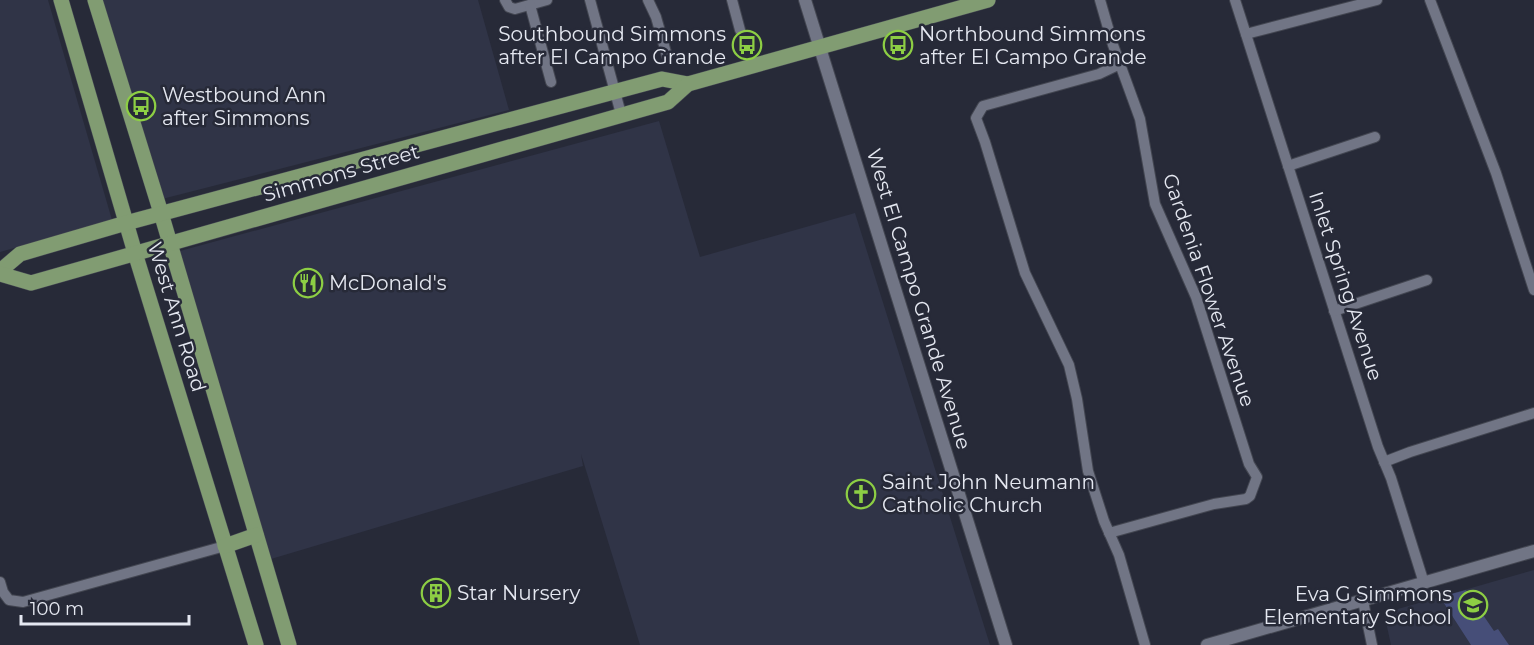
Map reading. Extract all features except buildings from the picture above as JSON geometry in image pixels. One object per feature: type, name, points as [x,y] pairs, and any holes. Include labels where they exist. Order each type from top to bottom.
[{"type":"main road","name":"West Ann Road","points":[[61,0],[135,253],[256,645]]},
{"type":"main road","name":"West Ann Road","points":[[95,0],[161,213],[289,645]]},
{"type":"main road","name":"Simmons Street","points":[[688,84],[662,79],[161,213],[20,254],[0,273],[31,283],[668,102],[688,84],[820,47],[963,3],[988,0]]},
{"type":"main road","points":[[225,546],[256,535]]},
{"type":"street","points":[[507,4],[516,9],[547,0]]},
{"type":"street","points":[[590,0],[621,114]]},
{"type":"street","points":[[648,0],[656,17],[667,56]]},
{"type":"street","points":[[732,0],[740,30]]},
{"type":"street","name":"West El Campo Grande Avenue","points":[[805,0],[1006,645]]},
{"type":"street","name":"Gardenia Flower Avenue","points":[[1100,0],[1140,119],[1155,204],[1196,297],[1249,464],[1257,477],[1255,487],[1246,499],[1214,504],[1109,533]]},
{"type":"street","name":"Inlet Spring Avenue","points":[[1235,0],[1424,583]]},
{"type":"street","points":[[1246,34],[1377,0]]},
{"type":"street","points":[[1430,0],[1496,173],[1534,290]]},
{"type":"street","points":[[530,5],[551,82]]},
{"type":"street","points":[[1120,64],[1099,74],[983,106],[976,118],[1025,273],[1068,365],[1077,399],[1088,471],[1119,555],[1145,645]]},
{"type":"street","points":[[1288,166],[1375,137]]},
{"type":"street","points":[[1335,311],[1427,280]]},
{"type":"street","points":[[1384,462],[1534,413]]},
{"type":"street","points":[[0,582],[9,600],[23,602],[225,546]]},
{"type":"street","points":[[1207,645],[1534,552]]},
{"type":"street","points":[[1363,601],[1372,645]]},
{"type":"shaded area","points":[[0,0],[48,0],[112,220],[0,252]]},
{"type":"shaded area","points":[[102,0],[478,0],[509,110],[162,199]]},
{"type":"shaded area","points":[[659,121],[700,257],[855,213],[990,645],[640,645],[581,454],[583,466],[271,559],[180,251]]},
{"type":"shaded area","name":"Eva G Simmons Elementary School","points":[[1534,570],[1534,645],[1391,645],[1384,613]]},
{"type":"shaded area","points":[[1466,590],[1494,631],[1498,629],[1509,645],[1471,645],[1440,597]]},
{"type":"place","name":"Southbound Simmons after El Campo Grande","points":[[747,45]]},
{"type":"place","name":"Northbound Simmons after El Campo Grande","points":[[898,45]]},
{"type":"place","name":"Westbound Ann after Simmons","points":[[141,106]]},
{"type":"place","name":"McDonald's","points":[[308,283]]},
{"type":"place","name":"Saint John Neumann Catholic Church","points":[[861,494]]},
{"type":"place","name":"Star Nursery","points":[[436,593]]},
{"type":"place","name":"Eva G Simmons Elementary School","points":[[1473,605]]}]
